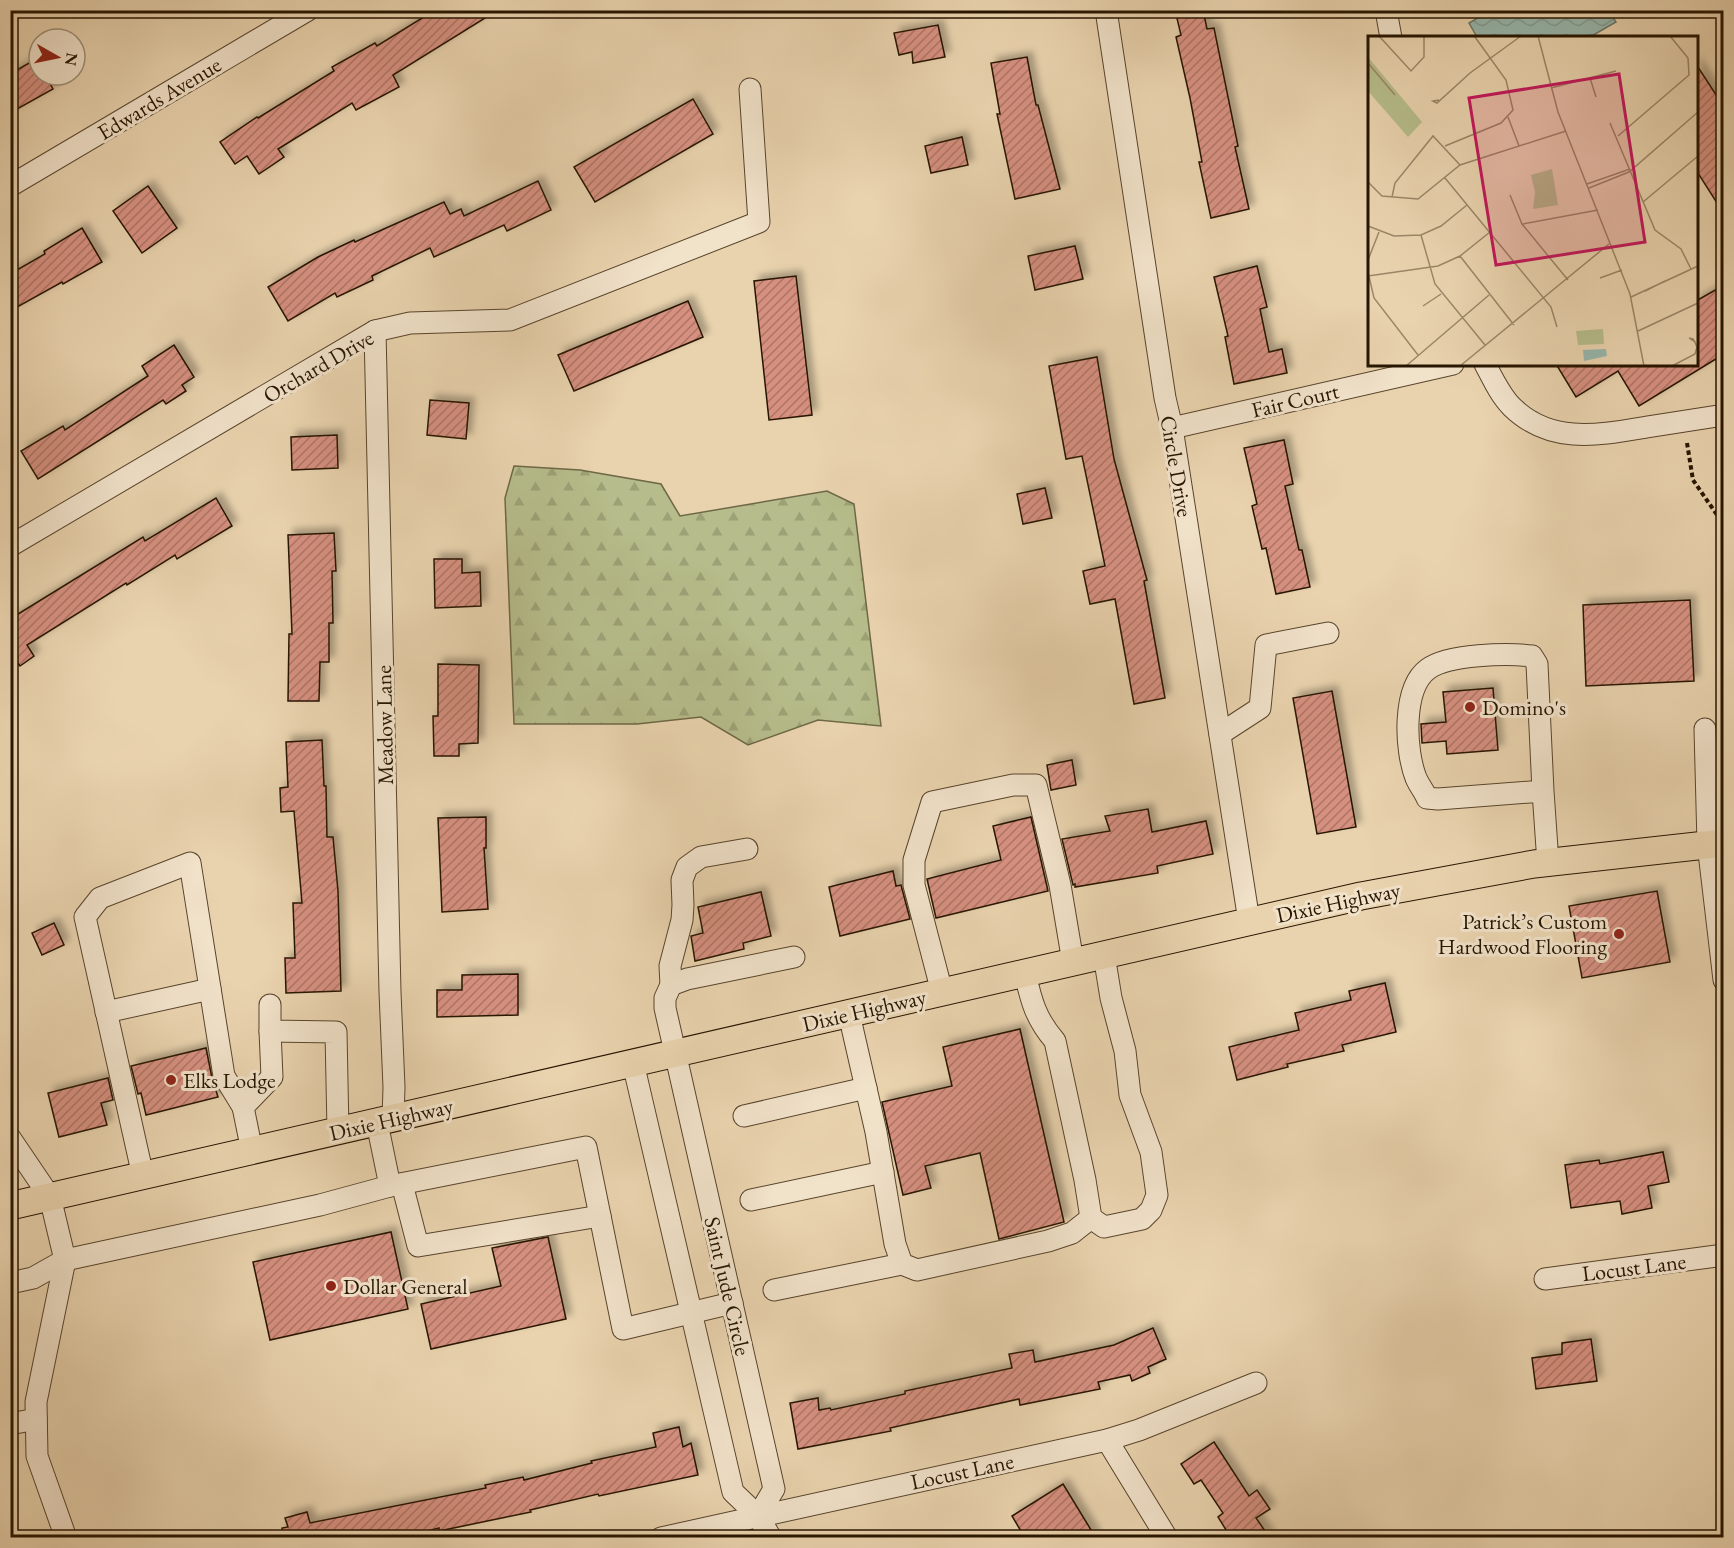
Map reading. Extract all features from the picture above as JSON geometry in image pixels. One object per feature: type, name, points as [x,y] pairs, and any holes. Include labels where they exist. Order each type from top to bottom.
[{"type":"main road","name":"Dixie Highway","points":[[10,1206],[1249,921],[1393,890],[1548,863],[1716,843]]},
{"type":"street","name":"Edwards Avenue","points":[[10,186],[308,10]]},
{"type":"street","name":"Circle Drive","points":[[1106,10],[1249,921]]},
{"type":"street","points":[[1386,10],[1390,36]]},
{"type":"street","name":"Orchard Drive","points":[[10,546],[375,331],[410,323],[510,320],[759,222],[750,89]]},
{"type":"street","name":"Meadow Lane","points":[[375,331],[394,1087],[385,1121],[396,1185],[418,1246],[600,1216]]},
{"type":"street","name":"Fair Court","points":[[1172,428],[1444,366]]},
{"type":"street","points":[[1486,366],[1499,391],[1513,407],[1542,426],[1562,433],[1587,435],[1724,415]]},
{"type":"street","points":[[1220,734],[1260,708],[1266,645],[1328,633]]},
{"type":"street","points":[[1543,791],[1428,798],[1416,777],[1407,736],[1413,687],[1429,669],[1457,658],[1516,654],[1532,656],[1537,664],[1548,863]]},
{"type":"street","points":[[1705,729],[1716,843],[1724,980]]},
{"type":"street","points":[[942,992],[914,885],[914,860],[932,802],[1013,785],[1036,785],[1060,885],[1073,962]]},
{"type":"street","name":"Saint Jude Circle","points":[[747,849],[701,857],[687,867],[682,880],[683,905],[670,966],[671,985],[665,998],[665,1008],[774,1489],[758,1516]]},
{"type":"street","points":[[143,1176],[85,917],[100,898],[190,863],[224,1076],[243,1107],[252,1151]]},
{"type":"street","points":[[1024,973],[1031,1002],[1041,1024],[1055,1041],[1085,1180],[1090,1218],[1104,1227],[1142,1219],[1151,1210],[1157,1195],[1151,1152],[1130,1095],[1125,1051],[1111,998],[1104,955]]},
{"type":"street","points":[[671,985],[687,979],[794,957]]},
{"type":"street","points":[[106,1012],[210,989]]},
{"type":"street","points":[[243,1107],[272,1077],[270,1005]]},
{"type":"street","points":[[849,1014],[883,1172],[895,1244],[902,1264]]},
{"type":"street","points":[[270,1031],[336,1032],[338,1131]]},
{"type":"street","name":"Saint Jude Circle","points":[[633,1063],[733,1492],[758,1516],[771,1538]]},
{"type":"street","points":[[744,1116],[866,1088]]},
{"type":"street","points":[[10,1138],[50,1197],[65,1260],[36,1402],[36,1419],[37,1456],[66,1538]]},
{"type":"street","points":[[10,1283],[33,1278],[65,1260],[320,1205],[396,1185],[586,1147],[623,1329],[732,1303]]},
{"type":"street","points":[[752,1200],[883,1172]]},
{"type":"street","points":[[774,1290],[902,1264],[917,1270],[1048,1241],[1072,1233],[1090,1218]]},
{"type":"street","name":"Locust Lane","points":[[1545,1279],[1724,1256]]},
{"type":"street","name":"Locust Lane","points":[[661,1538],[1107,1440],[1139,1430],[1256,1383]]},
{"type":"street","points":[[10,1424],[36,1419]]},
{"type":"street","points":[[1107,1440],[1167,1538]]},
{"type":"path","points":[[1684,421],[1693,480],[1724,525]]},
{"type":"green space","points":[[514,466],[580,470],[661,484],[680,516],[827,491],[854,504],[881,726],[818,720],[748,745],[701,717],[637,724],[514,724],[505,498]]},
{"type":"water","points":[[1491,10],[1609,11],[1616,22],[1592,36],[1476,36],[1469,23]]},
{"type":"building","points":[[435,10],[498,10],[393,75],[399,87],[356,110],[352,103],[278,149],[284,157],[259,174],[247,156],[235,164],[220,142],[334,71],[332,67],[375,43],[377,46]]},
{"type":"building","points":[[1175,10],[1203,10],[1207,29],[1214,28],[1238,146],[1235,147],[1249,209],[1211,218],[1199,162],[1202,162],[1190,98],[1176,37],[1181,35]]},
{"type":"building","points":[[938,25],[945,57],[913,63],[912,52],[899,55],[894,33]]},
{"type":"building","points":[[1027,57],[1036,105],[1038,105],[1060,189],[1015,199],[997,114],[1000,114],[991,63]]},
{"type":"building","points":[[27,64],[27,87],[52,87],[53,89],[10,113],[10,74]]},
{"type":"building","points":[[1698,67],[1724,107],[1724,214],[1698,173]]},
{"type":"building","points":[[693,99],[713,134],[595,202],[574,167]]},
{"type":"building","points":[[962,137],[968,165],[931,173],[925,146]]},
{"type":"building","points":[[538,181],[551,210],[507,231],[504,225],[434,257],[430,248],[372,276],[373,280],[337,297],[335,293],[288,321],[268,287],[318,257],[444,202],[450,214],[461,209],[464,216]]},
{"type":"building","points":[[148,186],[177,228],[142,253],[113,211]]},
{"type":"building","points":[[82,228],[102,262],[10,311],[10,274],[45,254],[44,251]]},
{"type":"building","points":[[1075,246],[1083,279],[1035,290],[1028,256]]},
{"type":"building","points":[[1257,266],[1267,307],[1260,309],[1269,352],[1282,349],[1287,373],[1234,384],[1225,337],[1228,336],[1214,277]]},
{"type":"building","points":[[796,276],[812,415],[769,420],[754,281]]},
{"type":"building","points":[[1724,285],[1724,354],[1639,406],[1618,371],[1576,397],[1557,366],[1698,366],[1698,300]]},
{"type":"building","points":[[688,301],[703,337],[574,391],[558,355]]},
{"type":"building","points":[[174,345],[194,377],[182,385],[186,391],[166,404],[163,400],[38,479],[21,451],[63,426],[65,430],[148,376],[142,366]]},
{"type":"building","points":[[1097,357],[1114,459],[1147,580],[1144,581],[1165,698],[1134,704],[1115,599],[1090,604],[1083,571],[1105,566],[1082,456],[1066,459],[1049,366]]},
{"type":"building","points":[[430,400],[469,403],[466,439],[427,435]]},
{"type":"building","points":[[337,435],[338,468],[292,470],[291,437]]},
{"type":"building","points":[[1284,440],[1293,484],[1285,486],[1310,587],[1276,594],[1266,548],[1262,549],[1252,506],[1257,504],[1244,448]]},
{"type":"building","points":[[1045,488],[1052,518],[1023,524],[1017,494]]},
{"type":"building","points":[[216,498],[232,526],[177,559],[175,555],[127,585],[126,583],[27,645],[34,656],[20,666],[12,655],[10,656],[10,619],[143,537],[145,541]]},
{"type":"building","points":[[334,533],[336,571],[332,571],[333,623],[329,623],[329,662],[320,662],[319,701],[288,701],[289,634],[292,634],[288,535]]},
{"type":"building","points":[[434,559],[462,559],[462,573],[480,572],[481,606],[435,608]]},
{"type":"building","points":[[1690,600],[1694,681],[1586,686],[1583,605]]},
{"type":"building","points":[[438,664],[479,665],[478,743],[459,744],[459,756],[434,756],[433,716],[438,716]]},
{"type":"building","name":"Domino's","points":[[1493,688],[1498,750],[1447,754],[1446,741],[1422,743],[1421,724],[1446,722],[1443,692]]},
{"type":"building","points":[[1332,691],[1356,827],[1317,834],[1293,698]]},
{"type":"building","points":[[322,740],[327,837],[333,837],[338,891],[341,991],[286,993],[285,958],[295,958],[293,903],[302,903],[294,811],[281,812],[280,788],[288,787],[286,742]]},
{"type":"building","points":[[1072,760],[1076,785],[1051,790],[1047,765]]},
{"type":"building","points":[[1148,809],[1152,832],[1206,821],[1213,854],[1157,866],[1158,873],[1075,887],[1062,839],[1110,831],[1105,816]]},
{"type":"building","points":[[486,817],[486,848],[484,848],[488,909],[442,912],[438,818]]},
{"type":"building","points":[[1031,817],[1048,891],[936,918],[927,879],[1001,860],[993,826]]},
{"type":"building","points":[[893,871],[896,886],[901,885],[910,919],[840,936],[829,887]]},
{"type":"building","name":"Patrick’s Custom Hardwood Flooring","points":[[1657,891],[1670,962],[1582,978],[1569,906]]},
{"type":"building","points":[[761,892],[771,936],[743,943],[744,949],[695,961],[691,936],[703,933],[698,907]]},
{"type":"building","points":[[54,923],[64,945],[42,955],[32,933]]},
{"type":"building","points":[[518,974],[518,1015],[437,1017],[437,990],[462,990],[462,975]]},
{"type":"building","points":[[1385,983],[1396,1032],[1342,1045],[1344,1051],[1287,1064],[1288,1067],[1237,1080],[1229,1047],[1299,1030],[1295,1013],[1351,1000],[1349,991]]},
{"type":"building","points":[[1020,1029],[1064,1222],[999,1239],[980,1153],[925,1166],[931,1188],[903,1195],[882,1102],[952,1086],[943,1047]]},
{"type":"building","name":"Elks Lodge","points":[[206,1048],[218,1097],[146,1115],[131,1066]]},
{"type":"building","points":[[108,1078],[113,1100],[101,1103],[107,1125],[59,1137],[48,1093]]},
{"type":"building","points":[[1663,1152],[1669,1182],[1648,1186],[1652,1208],[1622,1214],[1620,1201],[1571,1208],[1565,1165],[1599,1160],[1600,1164]]},
{"type":"building","name":"Dollar General","points":[[391,1232],[408,1309],[270,1340],[253,1262]]},
{"type":"building","points":[[548,1237],[566,1319],[431,1349],[421,1304],[501,1286],[492,1248]]},
{"type":"building","points":[[1153,1328],[1166,1359],[1148,1367],[1150,1373],[1132,1381],[1130,1375],[1098,1382],[1100,1389],[1020,1405],[1019,1399],[890,1428],[891,1431],[798,1449],[790,1403],[818,1398],[819,1410],[830,1408],[831,1410],[1012,1368],[1009,1354],[1033,1350],[1035,1362],[1114,1345]]},
{"type":"building","points":[[1591,1339],[1597,1381],[1536,1389],[1532,1358],[1562,1354],[1562,1343]]},
{"type":"building","points":[[679,1427],[683,1447],[691,1443],[698,1475],[599,1496],[598,1494],[530,1510],[531,1512],[439,1531],[439,1528],[401,1538],[283,1538],[282,1528],[288,1527],[285,1518],[307,1512],[310,1523],[486,1488],[485,1485],[523,1477],[524,1480],[592,1463],[591,1461],[656,1447],[653,1433]]},
{"type":"building","points":[[1214,1442],[1249,1496],[1257,1490],[1270,1509],[1256,1518],[1270,1538],[1231,1538],[1218,1517],[1223,1513],[1201,1480],[1194,1484],[1181,1464]]},
{"type":"building","points":[[1063,1484],[1096,1538],[1025,1538],[1012,1516]]},
{"type":"place","name":"Domino's","points":[[1470,707]]},
{"type":"place","name":"Patrick’s Custom Hardwood Flooring","points":[[1619,934]]},
{"type":"place","name":"Elks Lodge","points":[[171,1080]]},
{"type":"place","name":"Dollar General","points":[[331,1286]]}]
